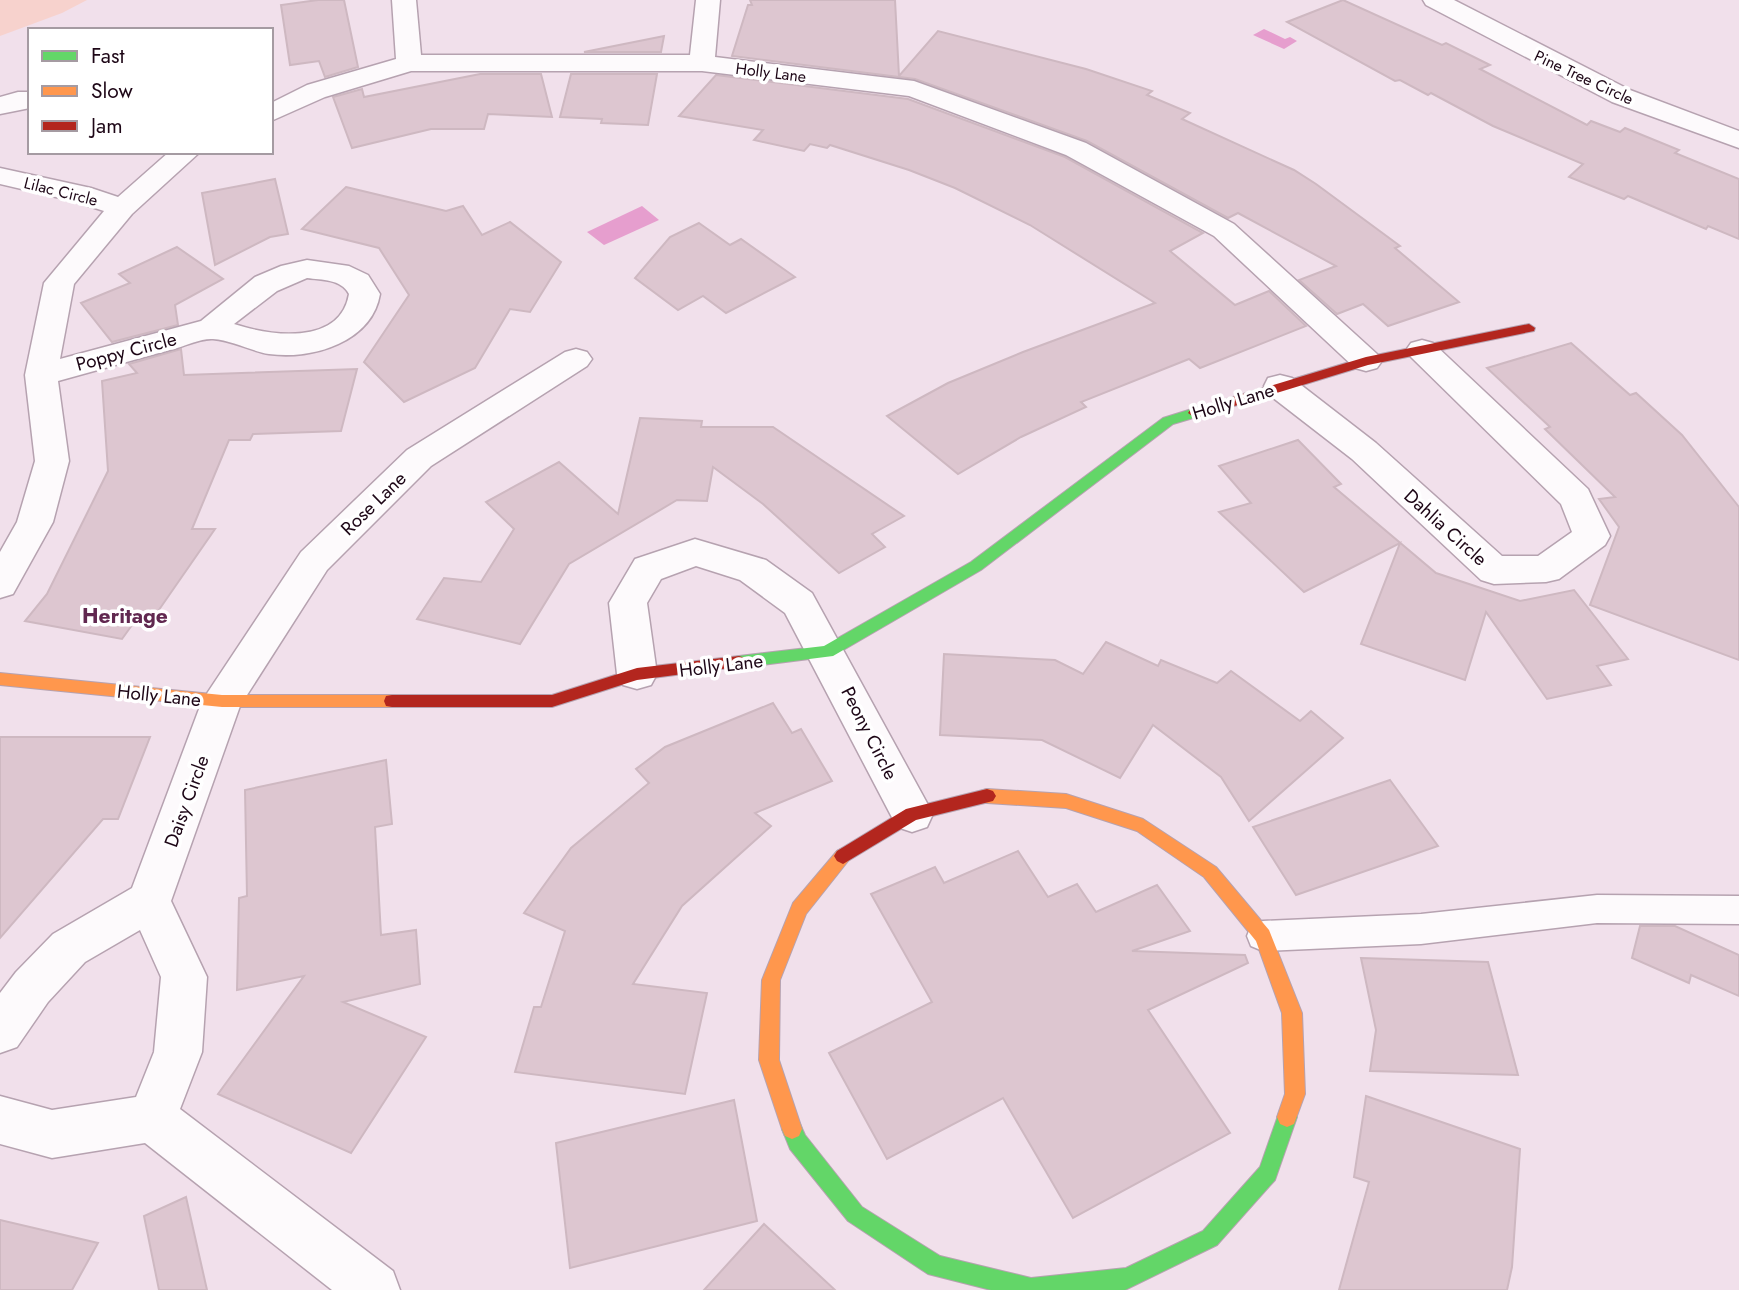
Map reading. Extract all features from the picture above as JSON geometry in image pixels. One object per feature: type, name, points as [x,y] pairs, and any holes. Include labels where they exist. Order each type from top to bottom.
[{"type":"street","points":[[404,0],[409,63]]},
{"type":"street","points":[[702,63],[708,0]]},
{"type":"street","name":"Pine Tree Circle","points":[[1435,0],[1621,96],[1739,140]]},
{"type":"street","name":"Holly Lane","points":[[273,112],[316,91],[409,63],[702,63],[914,89],[1076,149],[1224,230],[1366,361]]},
{"type":"street","points":[[0,106],[28,100]]},
{"type":"street","points":[[0,584],[35,522],[52,461],[41,375],[59,283],[122,208],[184,154]]},
{"type":"street","name":"Lilac Circle","points":[[0,176],[81,194],[122,208]]},
{"type":"street","name":"Poppy Circle","points":[[41,375],[212,328]]},
{"type":"street","name":"Holly Lane","points":[[0,679],[222,701],[552,701],[637,674],[827,652],[976,566],[1168,421],[1366,361],[1529,328]]},
{"type":"street","name":"Dahlia Circle","points":[[1280,386],[1364,451],[1494,570],[1546,569],[1592,536],[1576,498],[1422,350]]},
{"type":"street","name":"Rose Lane","points":[[222,701],[314,561],[419,458],[576,359]]},
{"type":"street","name":"Peony Circle","points":[[637,674],[628,603],[648,569],[695,552],[753,570],[799,603],[912,814]]},
{"type":"street","name":"Daisy Circle","points":[[149,901],[222,701]]},
{"type":"street","points":[[987,796],[1066,801],[1143,826],[1210,872],[1263,936],[1292,1013],[1296,1094],[1268,1173],[1210,1238],[1128,1279],[1031,1289],[936,1266],[855,1214],[797,1142],[769,1060],[771,981],[799,909],[847,852],[912,814],[987,796]]},
{"type":"street","points":[[0,1031],[32,986],[69,948],[149,901],[184,977],[178,1052],[152,1118]]},
{"type":"street","points":[[0,1120],[52,1134],[152,1118],[374,1290]]},
{"type":"lane","points":[[1263,936],[1421,929],[1597,909],[1739,910]]},
{"type":"shaded area","points":[[0,0],[87,0],[62,13],[0,36]]},
{"type":"shaded area","points":[[1264,29],[1285,39],[1290,37],[1297,41],[1284,49],[1253,35]]},
{"type":"shaded area","points":[[642,206],[659,220],[604,245],[587,232]]},
{"type":"building","points":[[344,0],[358,67],[325,77],[319,61],[290,65],[281,5]]},
{"type":"building","points":[[750,0],[895,0],[899,76],[938,31],[1086,69],[1152,91],[1147,95],[1190,113],[1182,119],[1294,170],[1316,184],[1400,246],[1395,248],[1459,302],[1388,326],[1363,304],[1337,314],[1299,280],[1336,266],[1238,213],[1228,218],[1087,141],[915,79],[732,56],[748,5],[752,5]]},
{"type":"building","points":[[1343,0],[1442,45],[1446,43],[1490,65],[1480,69],[1587,125],[1591,121],[1620,132],[1625,128],[1679,150],[1675,153],[1739,179],[1739,239],[1708,226],[1706,229],[1628,196],[1624,199],[1569,177],[1583,164],[1493,126],[1431,93],[1428,95],[1400,80],[1395,81],[1287,22]]},
{"type":"building","points":[[664,36],[661,52],[584,52]]},
{"type":"building","points":[[480,74],[541,74],[552,117],[488,114],[484,129],[431,129],[352,148],[333,97],[362,89],[364,97]]},
{"type":"building","points":[[571,74],[657,74],[648,125],[601,123],[602,119],[560,117]]},
{"type":"building","points":[[716,75],[908,99],[1065,157],[1203,233],[1170,251],[1235,305],[1269,291],[1306,326],[1200,368],[1189,359],[1081,402],[1086,407],[1021,437],[958,474],[887,416],[948,383],[1155,303],[1030,225],[955,188],[830,145],[827,148],[810,144],[804,151],[754,140],[763,130],[679,116]]},
{"type":"building","points":[[275,179],[288,234],[270,237],[215,265],[202,193]]},
{"type":"building","points":[[346,187],[446,211],[463,206],[482,235],[510,222],[561,262],[530,312],[510,309],[475,368],[404,402],[364,362],[409,295],[379,248],[302,229]]},
{"type":"building","points":[[699,223],[730,245],[741,239],[795,277],[726,313],[703,296],[678,310],[635,278],[670,237]]},
{"type":"building","points":[[177,247],[223,279],[175,305],[178,325],[112,342],[81,303],[130,283],[119,274]]},
{"type":"building","points":[[1571,343],[1630,395],[1636,393],[1682,435],[1739,507],[1739,660],[1590,605],[1619,527],[1599,499],[1615,497],[1545,429],[1550,427],[1487,368]]},
{"type":"building","points":[[181,349],[184,375],[357,369],[341,431],[253,434],[250,440],[229,440],[192,529],[215,529],[154,617],[140,614],[122,639],[25,621],[47,594],[108,471],[102,381],[137,373],[129,364]]},
{"type":"building","points":[[640,418],[702,421],[701,427],[773,427],[904,516],[872,534],[885,547],[839,573],[763,504],[713,467],[707,501],[677,500],[569,564],[520,644],[417,619],[444,578],[481,582],[514,529],[486,502],[559,462],[618,514]]},
{"type":"building","points":[[1298,440],[1341,484],[1334,487],[1436,573],[1520,601],[1574,590],[1628,659],[1597,666],[1611,685],[1547,699],[1486,612],[1465,680],[1361,644],[1400,543],[1304,592],[1219,512],[1251,503],[1219,466]]},
{"type":"building","points":[[1106,642],[1158,666],[1161,660],[1217,683],[1231,671],[1300,721],[1311,711],[1343,738],[1249,821],[1221,777],[1153,725],[1120,778],[1042,740],[940,735],[944,654],[1055,660],[1083,674]]},
{"type":"building","points":[[773,703],[792,733],[801,729],[832,781],[755,813],[771,826],[682,906],[633,984],[707,993],[685,1094],[515,1072],[534,1007],[541,1007],[565,931],[524,913],[571,848],[649,783],[636,769],[665,747]]},
{"type":"building","points":[[0,737],[150,737],[118,819],[103,819],[0,938]]},
{"type":"building","points":[[386,760],[392,824],[375,827],[381,935],[416,930],[420,984],[343,1002],[426,1037],[351,1153],[218,1094],[304,976],[237,990],[239,898],[247,896],[245,790]]},
{"type":"building","points":[[1390,780],[1438,846],[1296,895],[1253,827]]},
{"type":"building","points":[[1018,851],[1048,897],[1077,884],[1096,912],[1157,885],[1190,931],[1132,951],[1245,955],[1248,963],[1148,1010],[1230,1133],[1073,1218],[1003,1098],[887,1159],[829,1053],[932,1002],[871,894],[935,867],[944,883]]},
{"type":"building","points":[[1640,926],[1675,926],[1739,955],[1739,996],[1691,975],[1689,983],[1632,958]]},
{"type":"building","points":[[1361,958],[1488,962],[1518,1075],[1370,1071],[1376,1030]]},
{"type":"building","points":[[1366,1096],[1520,1149],[1512,1267],[1507,1290],[1339,1290],[1369,1182],[1354,1177]]},
{"type":"building","points":[[734,1100],[757,1221],[570,1268],[556,1143]]},
{"type":"building","points":[[186,1197],[207,1290],[159,1290],[144,1216]]},
{"type":"building","points":[[0,1220],[98,1243],[72,1290],[0,1290]]},
{"type":"building","points":[[764,1224],[835,1290],[704,1290]]},
{"type":"traffic: fast","points":[[739,662],[827,652],[976,566],[1168,421],[1195,413]]},
{"type":"traffic: fast","points":[[792,1129],[797,1142],[855,1214],[936,1266],[1031,1289],[1128,1279],[1210,1238],[1268,1173],[1287,1117]]},
{"type":"traffic: slow","points":[[0,679],[222,701],[392,701]]},
{"type":"traffic: slow","points":[[987,796],[1066,801],[1143,826],[1210,872],[1263,936],[1292,1013],[1295,1094],[1287,1117]]},
{"type":"traffic: slow","points":[[792,1129],[769,1060],[771,980],[799,909],[843,856]]},
{"type":"traffic: jam","points":[[1195,413],[1366,361],[1529,328]]},
{"type":"traffic: jam","points":[[392,701],[552,701],[637,674],[739,662]]},
{"type":"traffic: jam","points":[[843,856],[912,814],[987,796]]},
{"type":"district","name":"Heritage","points":[[125,616]]}]
